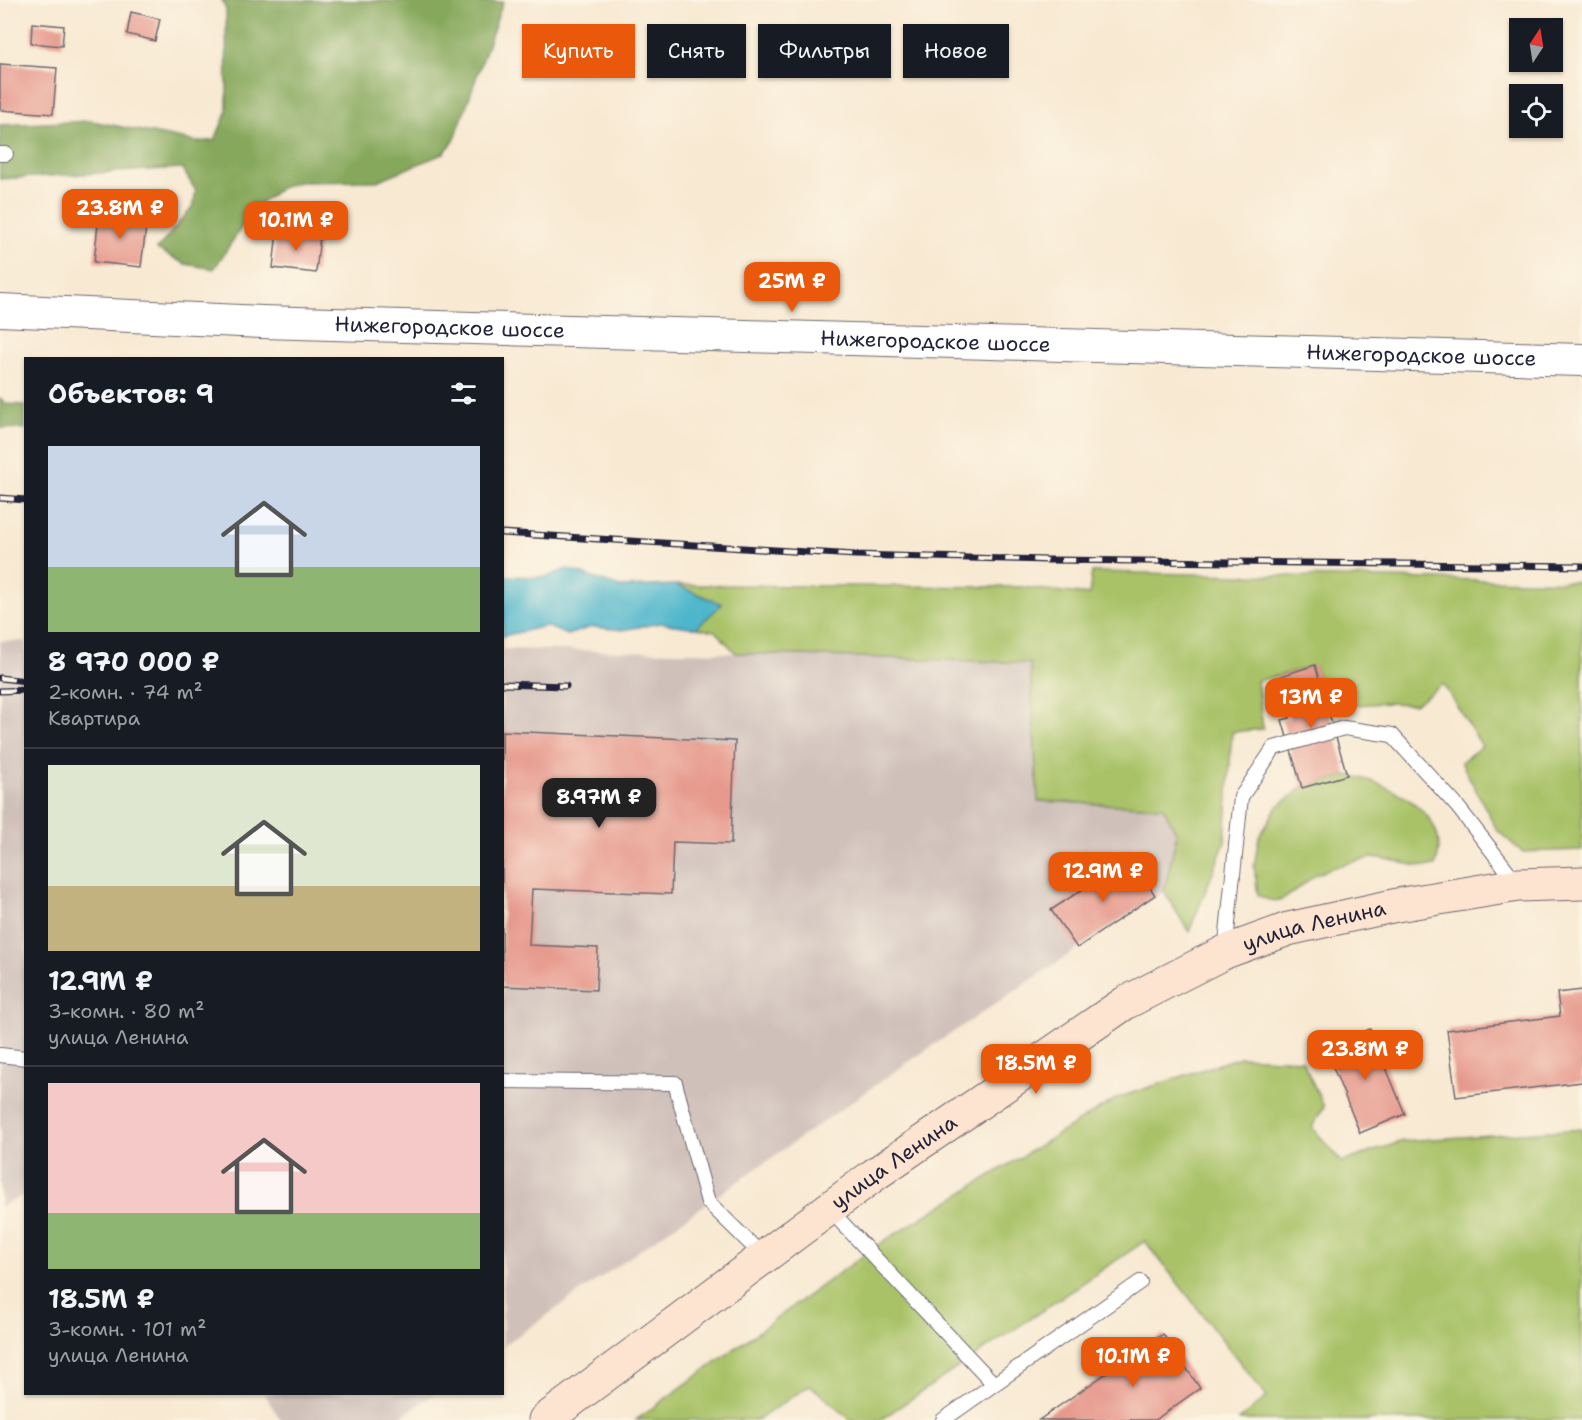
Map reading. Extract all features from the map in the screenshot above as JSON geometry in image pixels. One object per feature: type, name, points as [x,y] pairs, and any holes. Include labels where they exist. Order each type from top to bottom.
[{"type":"main road","name":"улица Ленина","points":[[545,1420],[829,1209],[1125,1003],[1225,952],[1288,929],[1397,905],[1518,885],[1582,883]]},
{"type":"street","name":"Нижегородское шоссе","points":[[0,310],[274,323],[1582,360]]},
{"type":"lane","points":[[1225,952],[1241,797],[1274,748],[1344,728],[1392,735],[1457,806],[1518,885]]},
{"type":"lane","points":[[0,1055],[24,1058]]},
{"type":"lane","points":[[504,1081],[675,1083],[708,1202],[764,1257]]},
{"type":"lane","points":[[829,1209],[994,1384]]},
{"type":"lane","points":[[943,1420],[1140,1282]]},
{"type":"shaded area","points":[[0,641],[24,641],[24,1195],[0,1207]]},
{"type":"shaded area","points":[[504,649],[1030,662],[1038,801],[1163,807],[1177,834],[1164,891],[907,1063],[504,1345]]},
{"type":"shaded area","points":[[265,1395],[433,1395],[396,1420],[281,1420]]},
{"type":"green space","points":[[222,0],[503,2],[454,141],[443,154],[377,181],[298,182],[281,188],[255,207],[214,269],[185,264],[157,249],[193,206],[196,191],[182,168],[0,179],[0,125],[92,121],[197,142],[215,140],[227,111],[226,10]]},
{"type":"green space","points":[[0,398],[7,404],[24,405],[24,429],[0,428]]},
{"type":"green space","points":[[1092,572],[1582,582],[1582,850],[1522,852],[1497,830],[1461,762],[1482,746],[1443,684],[1415,704],[1384,703],[1327,707],[1315,666],[1257,681],[1263,729],[1232,732],[1225,842],[1189,932],[1164,891],[1177,834],[1163,807],[1038,801],[1030,663],[736,653],[715,631],[696,628],[722,604],[676,585],[1022,587],[1089,595]]},
{"type":"green space","points":[[1347,775],[1399,793],[1427,816],[1436,831],[1439,847],[1435,866],[1414,865],[1380,858],[1368,859],[1322,872],[1284,898],[1268,900],[1258,895],[1254,866],[1259,837],[1276,808],[1302,788]]},
{"type":"green space","points":[[1240,1057],[1302,1060],[1324,1107],[1312,1127],[1342,1162],[1403,1141],[1582,1129],[1582,1420],[1239,1420],[1267,1397],[1145,1241],[880,1420],[851,1420],[810,1385],[758,1420],[636,1420],[882,1242],[1117,1098]]},
{"type":"water","points":[[567,569],[620,587],[676,585],[722,604],[696,628],[660,623],[623,630],[592,627],[567,635],[546,626],[504,636],[504,576],[546,577]]},
{"type":"building","points":[[131,12],[160,19],[155,41],[127,34]]},
{"type":"building","points":[[32,23],[64,26],[62,46],[31,43]]},
{"type":"building","points":[[0,64],[57,68],[53,114],[0,110]]},
{"type":"building","points":[[99,214],[147,219],[141,267],[94,262]]},
{"type":"building","points":[[277,231],[320,236],[316,273],[273,268]]},
{"type":"building","points":[[1315,665],[1347,775],[1302,788],[1282,720],[1290,718],[1278,677]]},
{"type":"building","points":[[504,731],[735,741],[731,844],[673,842],[671,894],[532,889],[529,945],[598,948],[596,990],[504,986]]},
{"type":"building","points":[[1130,858],[1155,895],[1077,948],[1051,910]]},
{"type":"building","points":[[1582,990],[1582,1082],[1456,1097],[1447,1030],[1560,1016],[1557,993]]},
{"type":"building","points":[[1370,1029],[1405,1114],[1360,1133],[1325,1048]]},
{"type":"building","points":[[1163,1334],[1200,1388],[1155,1420],[1039,1420]]},
{"type":"railway","points":[[0,498],[24,500]]},
{"type":"railway","points":[[504,533],[855,555],[1048,560],[1582,566]]},
{"type":"railway","points":[[0,678],[24,681]]},
{"type":"railway","points":[[504,684],[566,686]]},
{"type":"railway","points":[[0,691],[24,690]]}]
